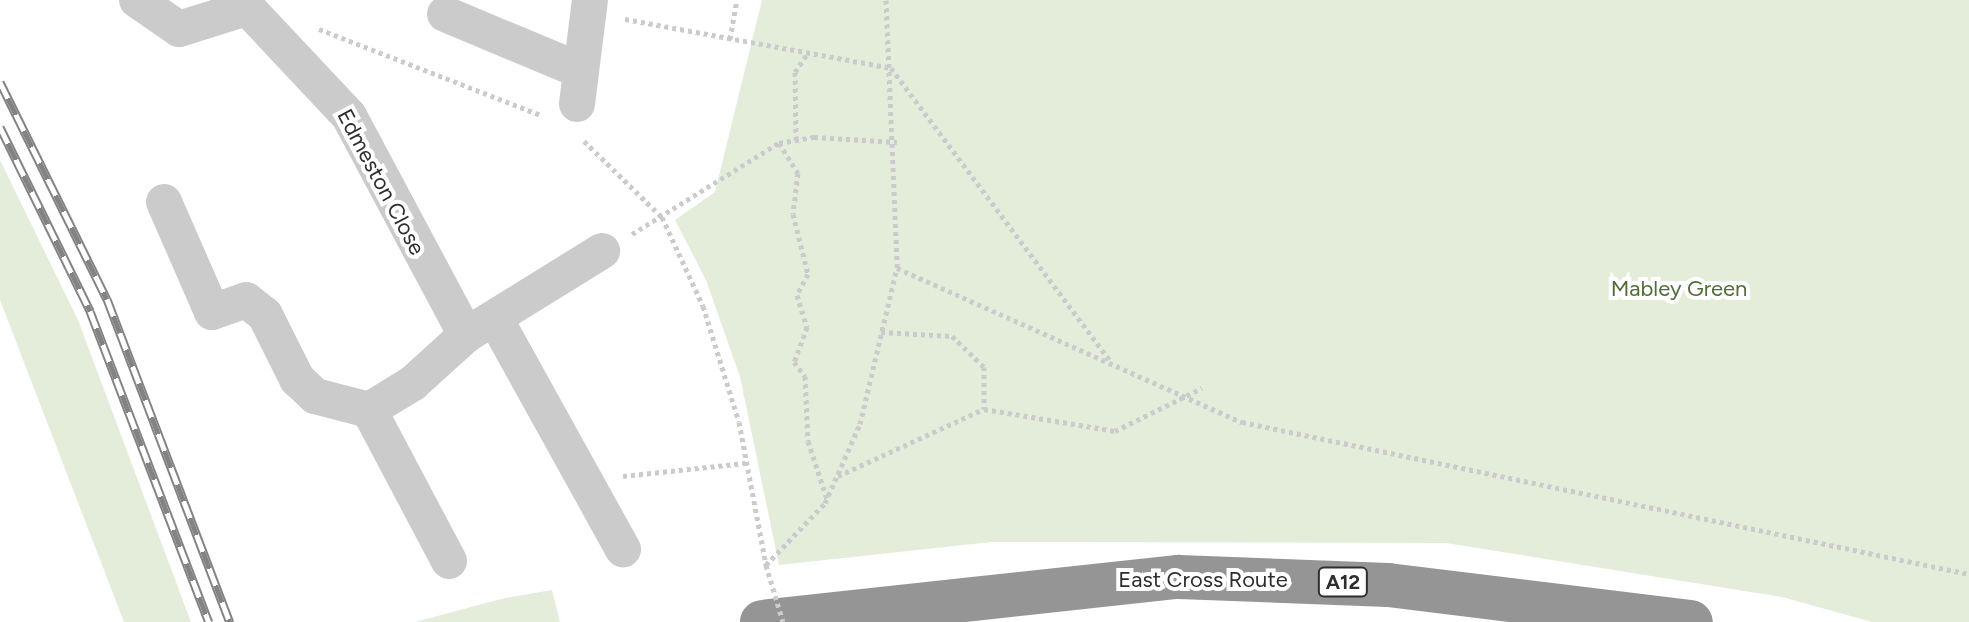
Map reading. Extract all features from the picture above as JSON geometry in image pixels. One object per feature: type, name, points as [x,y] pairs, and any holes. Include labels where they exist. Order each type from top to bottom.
[{"type":"highway","name":"East Cross Route","points":[[762,622],[1179,577],[1388,585],[1691,622]]},
{"type":"street","points":[[137,0],[179,29],[242,5]]},
{"type":"street","name":"Edmeston Close","points":[[242,5],[349,116],[481,328],[586,479],[623,549]]},
{"type":"street","points":[[445,14],[579,88],[589,6]]},
{"type":"street","points":[[164,202],[212,312],[246,300],[265,315],[297,379],[315,396],[369,410],[413,383],[481,328],[602,251]]},
{"type":"street","points":[[369,410],[449,561]]},
{"type":"path","points":[[730,39],[737,0]]},
{"type":"path","points":[[783,622],[766,565],[827,500],[860,424],[897,268],[897,142],[886,0]]},
{"type":"path","points":[[589,6],[730,39],[891,68],[1112,363]]},
{"type":"path","points":[[796,140],[795,72],[808,53]]},
{"type":"path","points":[[602,251],[779,143],[796,140],[897,142]]},
{"type":"path","points":[[779,143],[798,173],[793,214],[808,274],[797,295],[807,327],[794,362],[805,376],[808,441],[827,500]]},
{"type":"path","points":[[897,268],[1242,422],[1969,574]]},
{"type":"path","points":[[881,332],[952,336],[984,367],[984,409]]},
{"type":"path","points":[[837,476],[984,409],[1115,431],[1202,388]]},
{"type":"path","points":[[586,479],[745,463]]},
{"type":"green space","name":"Mabley Green","points":[[762,0],[1969,0],[1969,622],[1872,622],[1782,597],[1446,543],[991,542],[779,565],[740,377],[706,280],[675,220],[715,192]]},
{"type":"green space","points":[[0,160],[78,320],[191,622],[124,622],[0,300]]},
{"type":"green space","points":[[552,590],[560,622],[415,622],[505,598]]},
{"type":"railway","points":[[0,82],[107,299],[230,622]]},
{"type":"railway","points":[[0,127],[90,311],[209,622]]}]
